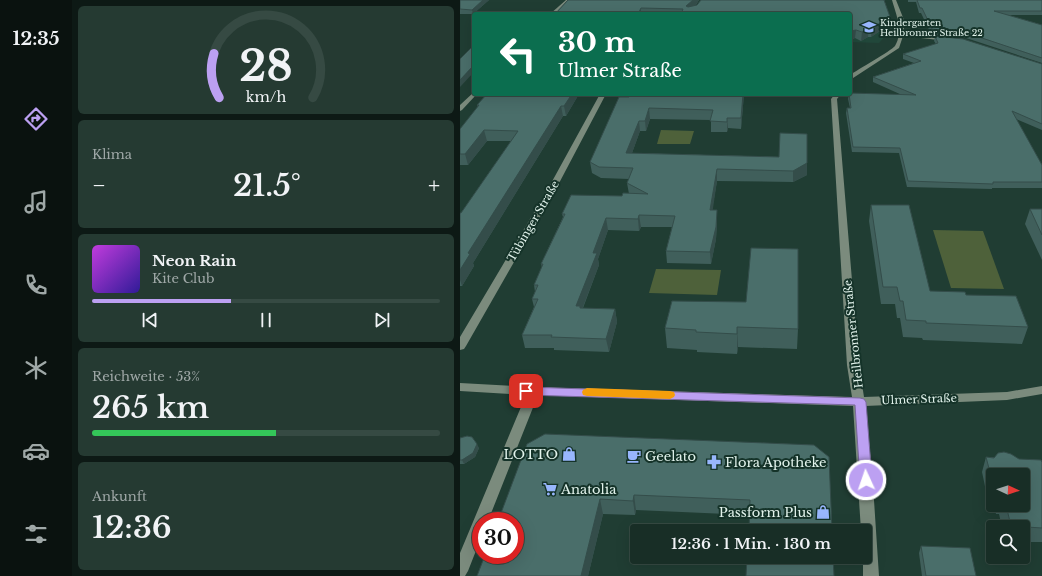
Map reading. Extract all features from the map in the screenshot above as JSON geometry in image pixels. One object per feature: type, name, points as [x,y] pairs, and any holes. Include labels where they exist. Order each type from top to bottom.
[{"type":"street","points":[[555,12],[569,0]]},
{"type":"street","points":[[852,77],[896,47],[901,34],[901,20],[894,0]]},
{"type":"street","points":[[901,34],[955,40]]},
{"type":"street","points":[[460,109],[472,96]]},
{"type":"street","name":"Tübinger Straße","points":[[460,346],[553,187],[602,96]]},
{"type":"street","name":"Heilbronner Straße","points":[[836,96],[834,99],[854,365],[860,402],[871,576]]},
{"type":"street","name":"Ulmer Straße","points":[[460,387],[534,391],[860,402],[1007,396],[1042,390]]},
{"type":"street","points":[[460,571],[534,391]]},
{"type":"shaded area","name":"Kindergarten Heilbronner Straße 22","points":[[852,19],[888,20],[887,34],[879,43],[852,42]]},
{"type":"shaded area","points":[[661,130],[694,131],[690,144],[657,144]]},
{"type":"shaded area","points":[[933,230],[983,231],[1004,289],[951,288]]},
{"type":"shaded area","points":[[656,269],[721,270],[717,295],[649,293]]},
{"type":"building","points":[[460,0],[483,0],[472,10],[460,9]]},
{"type":"building","points":[[568,0],[693,0],[686,6],[688,7],[697,5],[701,0],[884,0],[890,17],[862,32],[852,31],[852,12],[682,12],[683,9],[641,8],[639,12],[557,12]]},
{"type":"building","points":[[917,0],[1042,0],[1042,11],[994,11],[1042,25],[1042,58],[964,32],[932,29]]},
{"type":"building","points":[[935,36],[963,39],[1042,64],[1042,124],[1012,111],[1042,165],[1042,182],[993,182],[993,184],[908,181],[900,148],[853,147],[847,108],[851,108],[849,96],[852,96],[852,93],[916,95],[873,77],[921,61],[903,54],[938,43]]},
{"type":"building","points":[[472,47],[472,67],[460,80],[460,59]]},
{"type":"building","points":[[485,96],[571,96],[564,106],[561,106],[468,253],[470,254],[460,270],[460,213],[518,131],[484,130],[465,154],[460,154],[460,129],[479,105],[477,105]]},
{"type":"building","points":[[743,96],[741,118],[727,118],[727,122],[710,121],[713,110],[649,108],[645,121],[639,121],[626,153],[779,157],[780,133],[807,134],[807,163],[793,171],[717,169],[710,210],[717,210],[716,227],[710,252],[666,251],[675,216],[639,215],[638,219],[606,218],[593,253],[597,253],[576,306],[580,306],[580,308],[615,309],[606,339],[551,337],[552,335],[522,335],[538,299],[532,299],[538,285],[534,285],[543,264],[541,264],[565,214],[562,214],[571,195],[622,196],[623,193],[648,194],[627,183],[633,168],[599,167],[590,162],[619,97]]},
{"type":"building","points":[[871,205],[909,205],[930,291],[965,292],[966,295],[1016,296],[1028,327],[926,323],[926,321],[906,320],[903,301],[900,301],[897,287],[883,287]]},
{"type":"building","points":[[1030,209],[1042,209],[1042,235]]},
{"type":"building","points":[[751,248],[798,249],[798,329],[737,327],[737,334],[696,332],[696,330],[665,328],[672,301],[746,302]]},
{"type":"building","points":[[545,434],[814,445],[829,457],[832,524],[749,524],[750,500],[634,495],[633,501],[600,499],[581,576],[477,576],[482,564],[524,564],[524,512],[501,512],[527,444]]},
{"type":"building","points":[[467,436],[472,437],[477,444],[473,453],[460,460],[460,438]]},
{"type":"building","points":[[1004,452],[1011,454],[1019,459],[1041,460],[1042,528],[1030,527],[1030,520],[1010,520],[1008,512],[1030,512],[1030,468],[989,468],[986,457],[994,458],[998,453]]},
{"type":"building","points":[[921,546],[970,548],[976,576],[926,576]]},
{"type":"building","points":[[747,564],[833,564],[834,576],[746,576]]},
{"type":"slow traffic","points":[[587,392],[670,395]]},
{"type":"place","name":"Kindergarten Heilbronner Straße 22","points":[[869,27]]},
{"type":"place","name":"LOTTO","points":[[569,454]]},
{"type":"place","name":"Geelato","points":[[634,456]]},
{"type":"place","name":"Flora Apotheke","points":[[714,462]]},
{"type":"place","name":"Anatolia","points":[[550,489]]},
{"type":"place","name":"Passform Plus","points":[[823,512]]},
{"type":"route","points":[[526,391],[662,394],[860,402],[866,480]]}]
